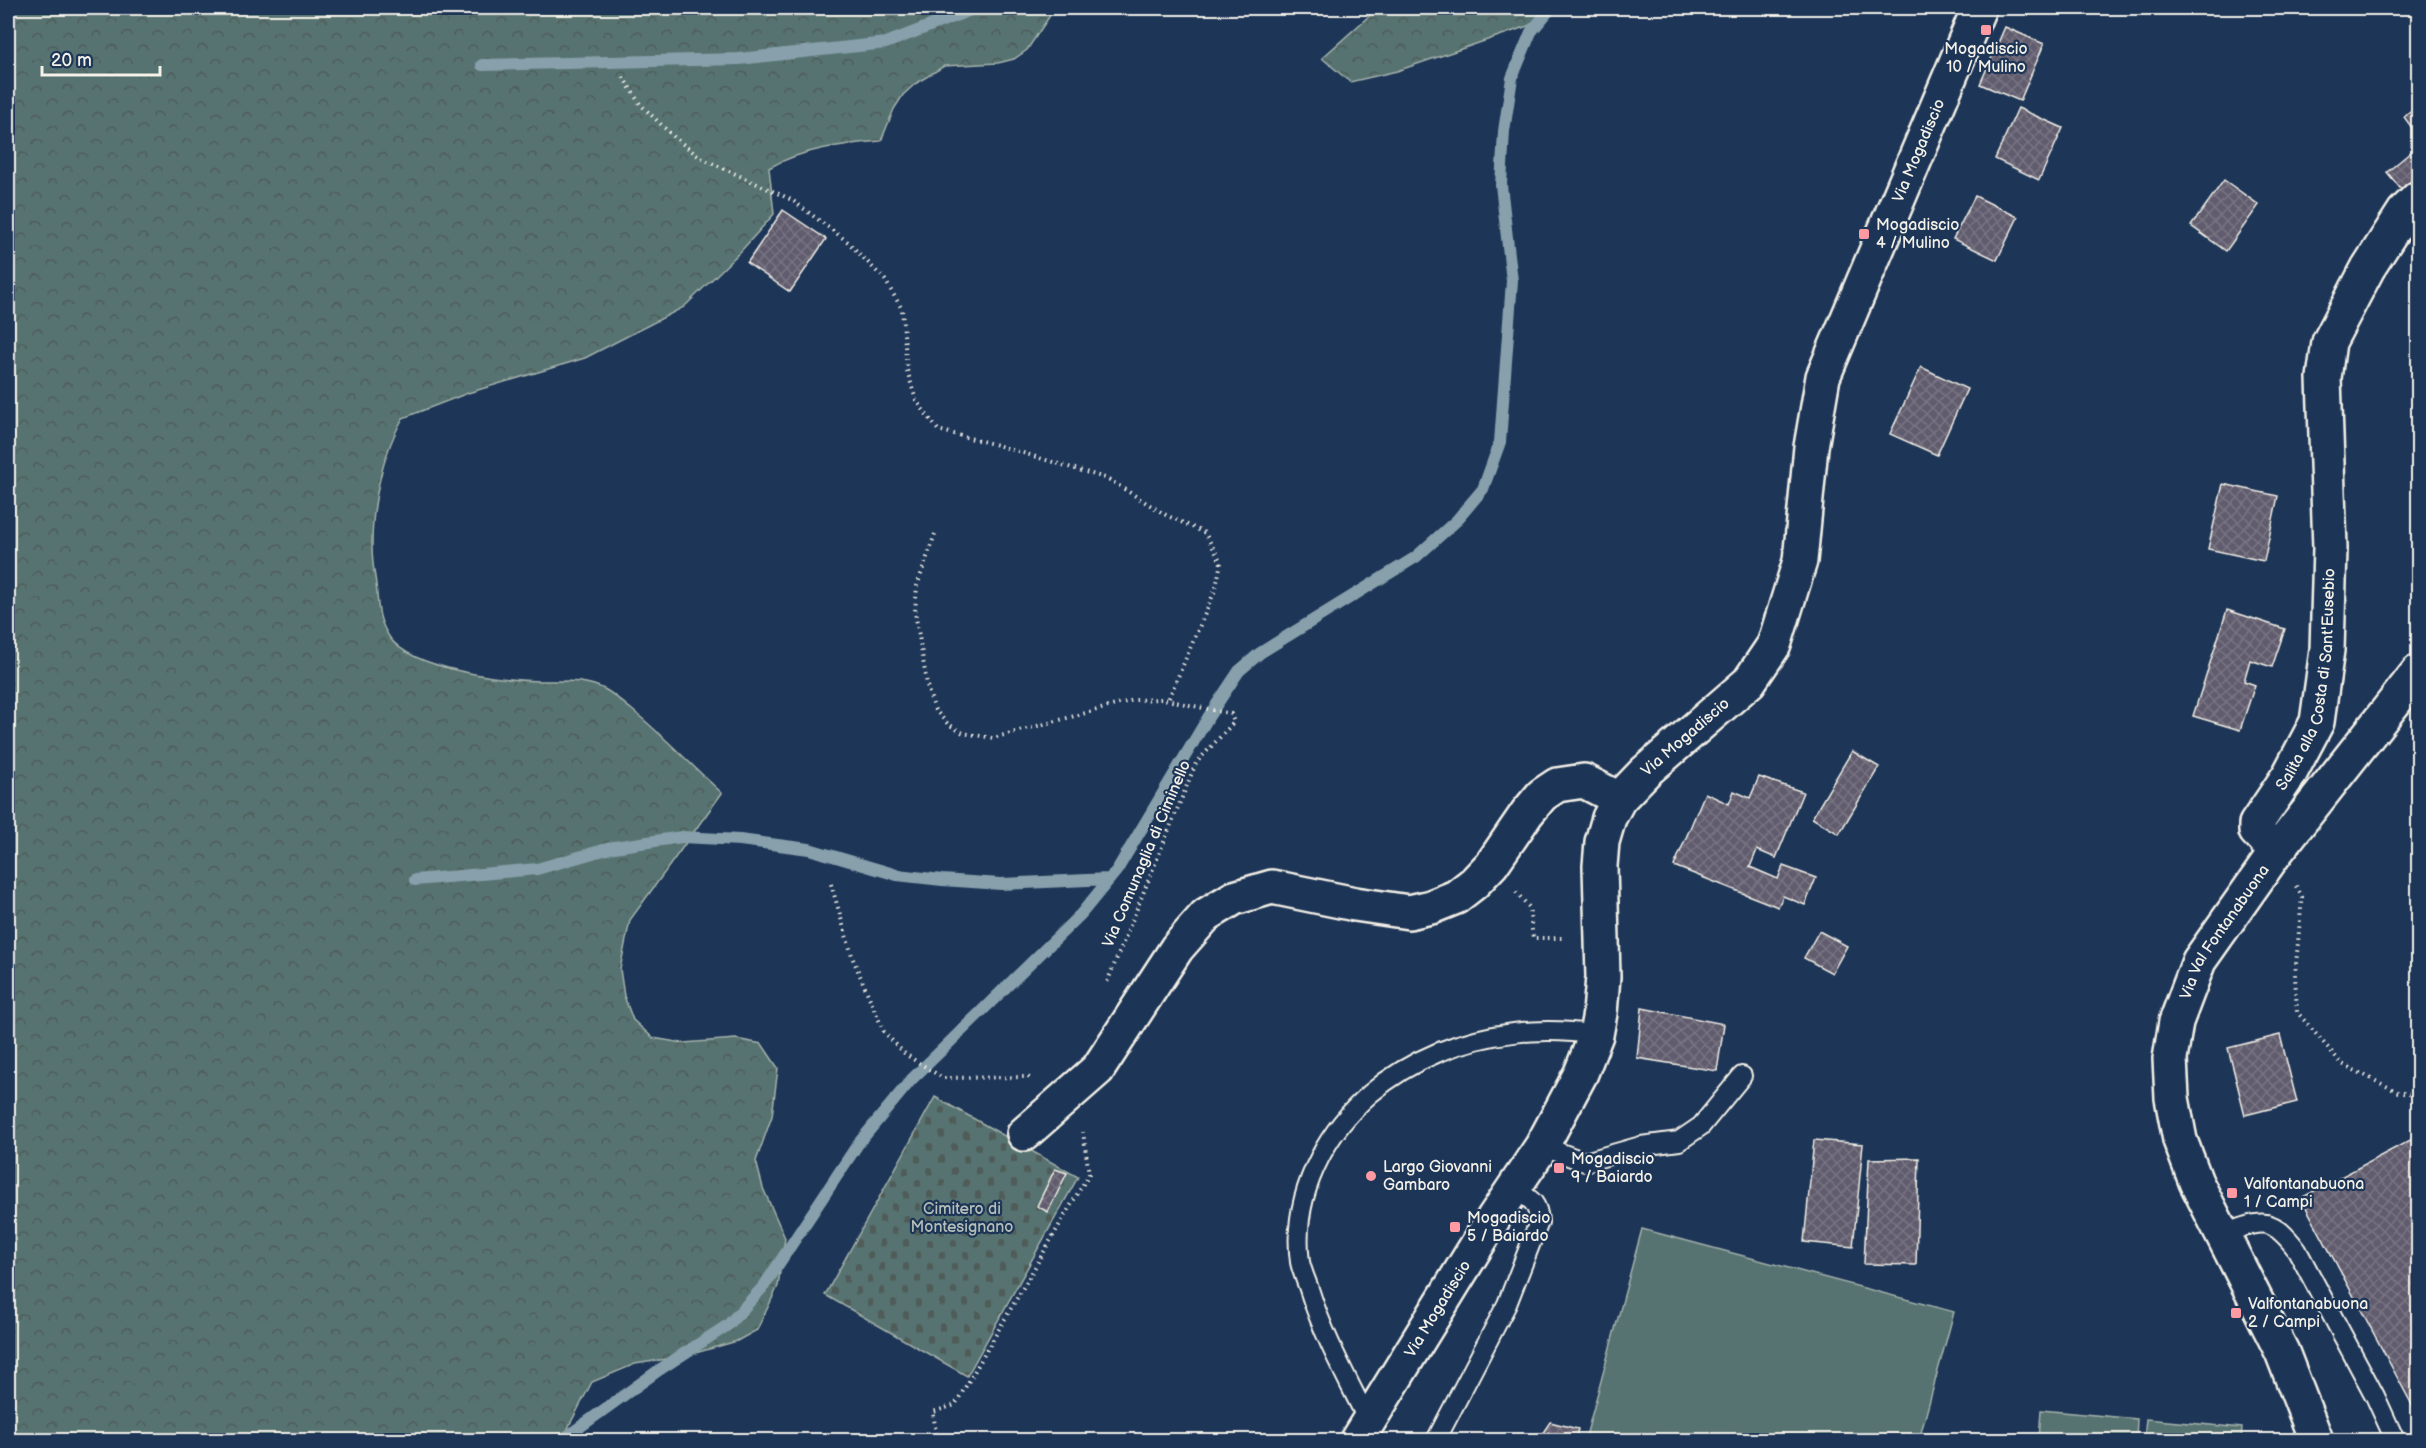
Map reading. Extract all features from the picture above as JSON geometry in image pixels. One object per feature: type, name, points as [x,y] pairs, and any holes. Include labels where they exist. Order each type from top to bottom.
[{"type":"street","name":"Via Mogadiscio","points":[[1362,1431],[1542,1146],[1581,1073],[1596,1035],[1603,977],[1602,842],[1609,818],[1619,799],[1645,772],[1749,682],[1774,645],[1800,561],[1812,447],[1823,377],[1979,8]]},
{"type":"street","name":"Salita alla Costa di Sant'Eusebio","points":[[2276,852],[2256,831],[2256,824],[2289,775],[2317,722],[2327,650],[2330,548],[2324,378],[2329,342],[2368,268],[2404,212],[2418,198]]},
{"type":"street","name":"Via Val Fontanabuona","points":[[2316,1440],[2282,1352],[2196,1182],[2180,1140],[2172,1098],[2170,1059],[2176,1022],[2199,961],[2276,852],[2418,672]]},
{"type":"street","points":[[1024,1134],[1098,1069],[1177,948],[1206,915],[1234,898],[1272,887],[1355,904],[1409,912],[1431,907],[1456,897],[1474,883],[1492,864],[1542,795],[1557,785],[1584,781],[1619,799]]},
{"type":"lane","points":[[1362,1431],[1300,1262],[1299,1214],[1311,1175],[1331,1135],[1368,1094],[1410,1065],[1463,1042],[1525,1031],[1572,1031],[1596,1035]]},
{"type":"lane","points":[[1542,1146],[1585,1162],[1641,1146],[1679,1141],[1701,1126],[1742,1076]]},
{"type":"lane","points":[[1436,1440],[1507,1304],[1539,1222],[1539,1208],[1530,1198],[1514,1189]]},
{"type":"lane","points":[[2223,1234],[2258,1222],[2273,1226],[2286,1236],[2297,1250],[2375,1396],[2395,1440]]},
{"type":"path","points":[[623,77],[640,104],[675,138],[701,158],[792,200],[848,242],[885,280],[902,309],[907,370],[916,400],[938,430],[1108,478],[1166,515],[1205,533],[1221,562],[1216,588],[1168,700]]},
{"type":"path","name":"Via Comunaglia di Ciminello","points":[[935,534],[917,586],[915,612],[928,690],[935,710],[948,724],[963,733],[993,738],[1134,700],[1168,700],[1231,714],[1234,722],[1196,763],[1104,992]]},
{"type":"path","points":[[2276,852],[2302,897],[2295,976],[2297,1012],[2342,1064],[2398,1092],[2418,1096]]},
{"type":"path","points":[[1492,864],[1529,907],[1533,938]]},
{"type":"path","points":[[831,884],[853,959],[884,1032],[905,1054],[942,1078],[1028,1077],[1061,1103],[1085,1134],[1089,1174],[955,1405],[933,1412],[937,1440]]},
{"type":"green space","points":[[8,8],[1055,8],[1027,50],[1014,59],[998,63],[944,66],[915,84],[903,95],[894,109],[881,141],[809,152],[769,168],[774,214],[741,251],[684,307],[585,358],[468,393],[403,418],[387,454],[377,495],[372,538],[378,608],[390,638],[401,649],[417,658],[459,671],[523,680],[582,682],[598,686],[619,699],[654,729],[722,793],[630,920],[620,969],[624,996],[633,1020],[653,1038],[683,1043],[736,1039],[762,1044],[778,1068],[772,1116],[756,1161],[763,1188],[785,1238],[778,1286],[757,1330],[737,1341],[685,1356],[635,1364],[592,1382],[568,1428],[572,1440],[8,1440]]},
{"type":"green space","points":[[1378,8],[1552,8],[1528,26],[1397,71],[1350,82],[1322,58]]},
{"type":"green space","name":"Cimitero di Montesignano","points":[[935,1097],[1078,1177],[967,1376],[825,1295]]},
{"type":"green space","points":[[1642,1229],[1954,1312],[1919,1440],[1585,1440]]},
{"type":"green space","points":[[2041,1410],[2137,1419],[2136,1440],[2039,1440]]},
{"type":"green space","points":[[2146,1419],[2242,1428],[2241,1440],[2144,1440]]},
{"type":"building","points":[[2005,27],[2044,44],[2020,101],[1980,84]]},
{"type":"building","points":[[2418,106],[2418,136],[2404,117]]},
{"type":"building","points":[[2018,108],[2063,128],[2039,180],[1995,159]]},
{"type":"building","points":[[2418,146],[2418,182],[2404,193],[2387,172]]},
{"type":"building","points":[[2224,180],[2259,205],[2226,251],[2191,226]]},
{"type":"building","points":[[1975,196],[2018,217],[1997,260],[1953,239]]},
{"type":"building","points":[[783,210],[826,239],[790,292],[747,263]]},
{"type":"building","points":[[1921,367],[1967,389],[1937,455],[1890,434]]},
{"type":"building","points":[[2223,484],[2278,496],[2264,561],[2208,549]]},
{"type":"building","points":[[2227,610],[2285,629],[2272,667],[2250,660],[2244,681],[2255,685],[2240,730],[2193,716]]},
{"type":"building","points":[[1852,751],[1879,767],[1839,834],[1812,818]]},
{"type":"building","points":[[1759,777],[1803,792],[1776,858],[1757,850],[1750,867],[1778,879],[1783,866],[1816,878],[1805,905],[1783,896],[1778,907],[1674,866],[1705,793],[1729,804],[1734,791],[1750,798]]},
{"type":"building","points":[[1819,931],[1847,946],[1832,973],[1804,958]]},
{"type":"building","points":[[1642,1008],[1724,1024],[1717,1071],[1637,1058]]},
{"type":"building","points":[[2280,1035],[2297,1102],[2245,1115],[2228,1048]]},
{"type":"building","points":[[2416,1137],[2418,1142],[2418,1416],[2301,1198]]},
{"type":"building","points":[[1814,1140],[1863,1144],[1853,1247],[1804,1242]]},
{"type":"building","points":[[1919,1158],[1916,1265],[1864,1264],[1869,1159]]},
{"type":"building","points":[[1055,1169],[1067,1173],[1048,1212],[1037,1206]]},
{"type":"building","points":[[1550,1422],[1578,1429],[1575,1440],[1538,1440]]},
{"type":"waterway","points":[[482,65],[739,59],[886,43],[976,8]]},
{"type":"waterway","points":[[562,1440],[659,1370],[728,1325],[764,1286],[858,1144],[911,1080],[1081,914],[1117,870],[1209,716],[1239,671],[1260,653],[1416,557],[1456,521],[1483,489],[1500,442],[1512,281],[1501,185],[1504,131],[1512,78],[1531,32],[1551,8]]},
{"type":"waterway","points":[[415,880],[537,869],[614,847],[682,837],[740,840],[809,849],[897,875],[942,880],[1001,884],[1109,879]]},
{"type":"place","name":"Mogadiscio 10 / Mulino","points":[[1986,30]]},
{"type":"place","name":"Mogadiscio 4 / Mulino","points":[[1864,234]]},
{"type":"place","name":"Mogadiscio 9 / Baiardo","points":[[1559,1168]]},
{"type":"place","name":"Largo Giovanni Gambaro","points":[[1371,1176]]},
{"type":"place","name":"Valfontanabuona 1 / Campi","points":[[2232,1193]]},
{"type":"place","name":"Mogadiscio 5 / Baiardo","points":[[1455,1227]]},
{"type":"place","name":"Valfontanabuona 2 / Campi","points":[[2236,1313]]}]
